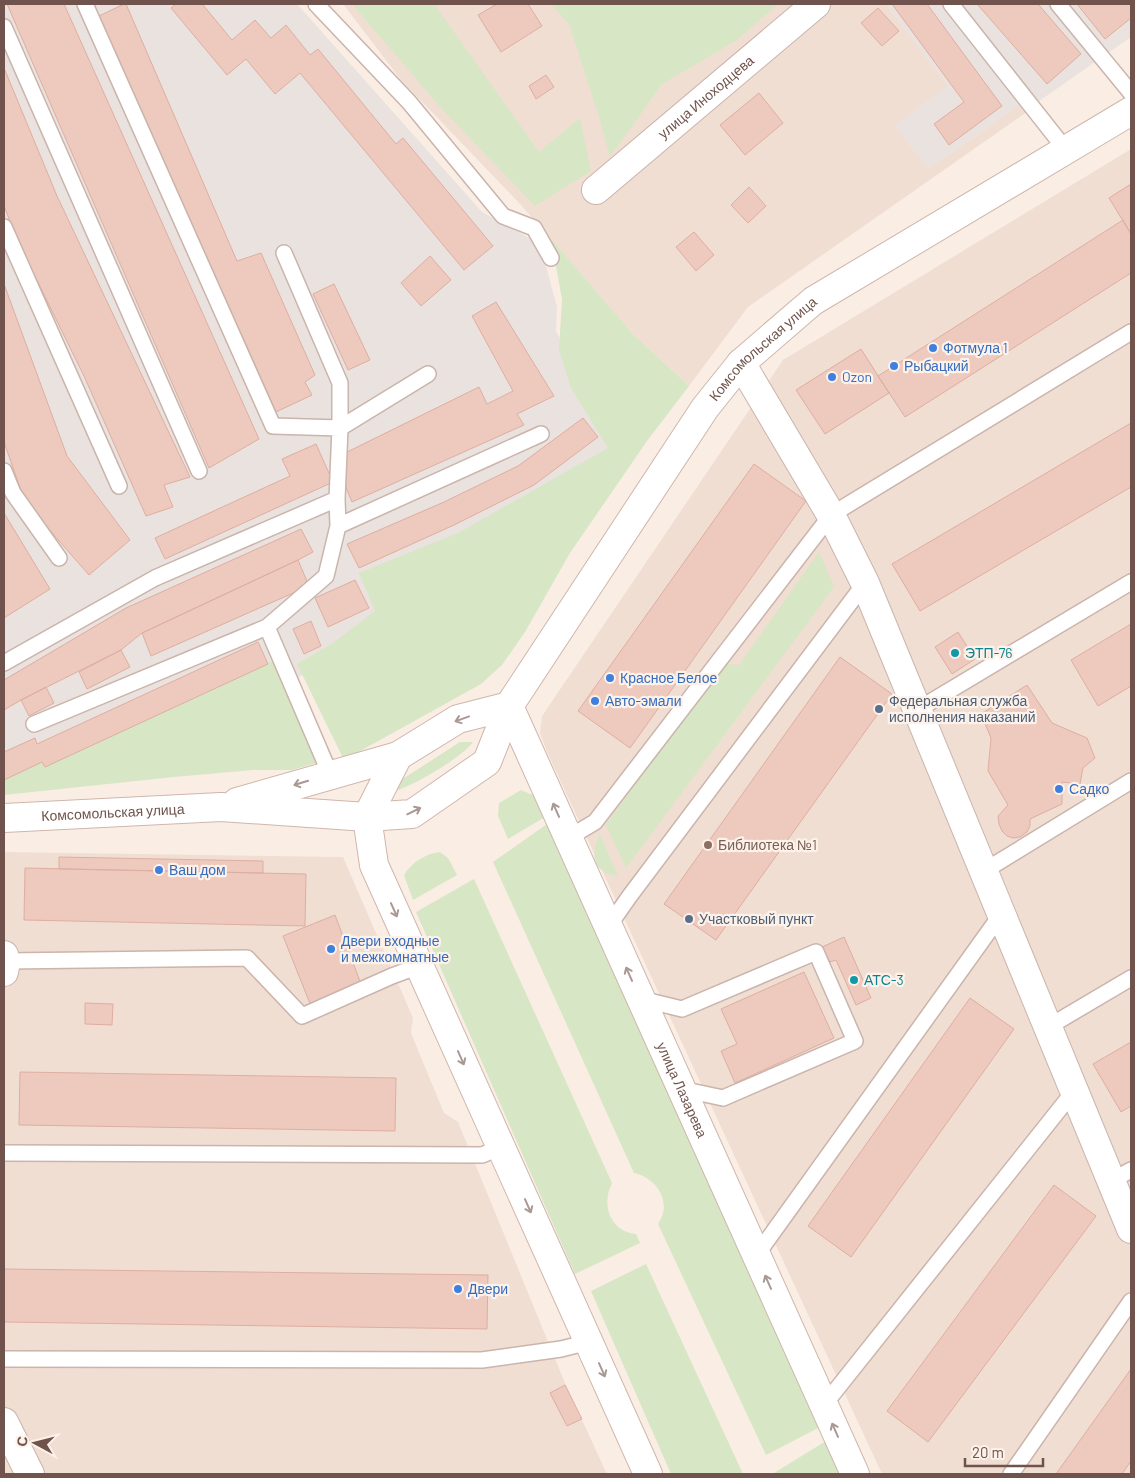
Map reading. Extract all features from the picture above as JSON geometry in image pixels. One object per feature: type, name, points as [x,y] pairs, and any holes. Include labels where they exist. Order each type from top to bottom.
[{"type":"main road","name":"улица Иноходцева","points":[[596,190],[816,4]]},
{"type":"main road","name":"Комсомольская улица","points":[[4,818],[221,807],[367,817],[412,814],[487,762],[508,706],[705,408],[741,363],[813,301],[1131,111]]},
{"type":"main road","points":[[741,363],[832,515],[865,583],[1074,1091],[1121,1175],[1131,1230]]},
{"type":"main road","name":"Комсомольская улица","points":[[221,807],[330,774],[398,756],[458,719],[508,706]]},
{"type":"main road","name":"улица Лазарева","points":[[508,706],[855,1474]]},
{"type":"main road","points":[[398,756],[367,817],[374,865],[648,1474]]},
{"type":"main road","points":[[4,1422],[30,1474]]},
{"type":"lane","points":[[85,4],[273,426],[340,428],[428,374]]},
{"type":"lane","points":[[316,4],[409,102],[503,216],[534,228],[551,258]]},
{"type":"lane","points":[[951,4],[1066,150]]},
{"type":"lane","points":[[1058,4],[1131,93]]},
{"type":"lane","points":[[4,27],[199,471]]},
{"type":"lane","points":[[4,227],[119,486]]},
{"type":"lane","points":[[34,724],[266,627],[326,576],[338,526],[340,383],[284,253]]},
{"type":"lane","points":[[568,838],[595,822],[832,515],[1131,332]]},
{"type":"lane","points":[[338,526],[541,434]]},
{"type":"lane","points":[[4,471],[13,493],[59,558]]},
{"type":"lane","points":[[4,663],[155,578],[337,499]]},
{"type":"lane","points":[[917,710],[1131,582]]},
{"type":"lane","points":[[608,927],[865,583]]},
{"type":"lane","points":[[266,627],[330,774]]},
{"type":"lane","points":[[984,871],[1131,781]]},
{"type":"lane","points":[[756,1256],[1002,913]]},
{"type":"lane","points":[[641,999],[682,1009],[816,952],[855,1041],[723,1098],[681,1089]]},
{"type":"lane","points":[[4,962],[247,958],[302,1016],[419,966]]},
{"type":"lane","points":[[1048,1028],[1131,978]]},
{"type":"lane","points":[[824,1405],[1074,1091]]},
{"type":"lane","points":[[4,1153],[482,1155],[501,1147]]},
{"type":"lane","points":[[1011,1474],[1131,1301]]},
{"type":"lane","points":[[4,1359],[482,1360],[561,1349],[589,1342]]},
{"type":"shaded area","points":[[4,4],[297,4],[482,212],[540,244],[557,307],[556,331],[617,449],[346,638],[290,685],[4,785]]},
{"type":"shaded area","points":[[343,4],[886,4],[948,86],[928,169],[1021,104],[1027,112],[748,307],[689,386],[632,333],[520,204],[401,80]]},
{"type":"shaded area","points":[[886,4],[1131,4],[1131,37],[1032,106],[1021,104],[928,169],[894,125],[947,86]]},
{"type":"shaded area","points":[[1131,149],[1131,1474],[882,1474],[547,752],[540,733],[542,716],[783,360]]},
{"type":"shaded area","points":[[4,852],[343,857],[413,1018],[411,1033],[444,1113],[458,1122],[565,1383],[606,1472],[609,1474],[4,1474]]},
{"type":"green space","points":[[352,4],[437,4],[437,8],[539,152],[580,118],[591,171],[535,206],[442,109]]},
{"type":"green space","points":[[551,4],[778,4],[737,40],[662,84],[610,157],[569,24]]},
{"type":"green space","points":[[551,239],[632,333],[689,386],[647,441],[570,553],[525,632],[502,665],[481,684],[344,760],[297,664],[333,643],[375,611],[359,573],[458,533],[608,448],[571,388],[559,350],[562,299]]},
{"type":"green space","points":[[819,552],[834,587],[626,868],[606,825],[721,663],[739,665]]},
{"type":"green space","points":[[275,659],[320,762],[292,770],[253,770],[4,795],[4,780],[42,762],[45,767],[268,664]]},
{"type":"green space","points":[[460,742],[473,742],[459,756],[437,770],[395,791],[401,780]]},
{"type":"green space","points":[[521,790],[535,796],[545,817],[508,839],[498,816],[499,803]]},
{"type":"green space","points":[[547,824],[820,1427],[766,1455],[658,1224],[664,1208],[660,1192],[650,1180],[634,1173],[493,862]]},
{"type":"green space","points":[[600,834],[618,876],[603,871],[598,866],[594,855]]},
{"type":"green space","points":[[440,852],[448,858],[457,875],[413,900],[404,875],[419,859]]},
{"type":"green space","points":[[474,879],[612,1183],[607,1200],[610,1216],[620,1228],[636,1234],[640,1243],[575,1274],[416,912]]},
{"type":"green space","points":[[646,1264],[743,1474],[671,1474],[591,1291]]},
{"type":"green space","points":[[826,1441],[842,1474],[774,1473]]},
{"type":"building","points":[[7,4],[64,4],[259,439],[209,468]]},
{"type":"building","points":[[126,4],[237,261],[261,253],[315,375],[305,382],[312,395],[276,412],[99,16]]},
{"type":"building","points":[[176,4],[204,4],[232,40],[255,20],[271,38],[286,25],[310,55],[318,49],[396,144],[403,138],[493,246],[464,270],[300,73],[275,94],[246,59],[227,75],[171,8]]},
{"type":"building","points":[[497,4],[528,4],[542,26],[501,52],[478,15]]},
{"type":"building","points":[[892,4],[927,4],[1002,106],[949,145],[934,124],[964,102]]},
{"type":"building","points":[[977,4],[1038,4],[1081,54],[1047,84]]},
{"type":"building","points":[[1077,4],[1131,4],[1131,18],[1105,39]]},
{"type":"building","points":[[878,8],[899,31],[882,46],[861,23]]},
{"type":"building","points":[[4,68],[57,196],[190,477],[164,485],[173,507],[146,516],[84,376],[19,244],[4,206]]},
{"type":"building","points":[[546,75],[554,87],[536,99],[529,86]]},
{"type":"building","points":[[759,93],[783,123],[745,155],[720,125]]},
{"type":"building","points":[[1131,184],[1131,234],[1109,198]]},
{"type":"building","points":[[749,187],[766,206],[748,223],[731,205]]},
{"type":"building","points":[[1123,220],[1131,234],[1131,273],[905,417],[878,376]]},
{"type":"building","points":[[694,232],[714,255],[696,271],[676,247]]},
{"type":"building","points":[[430,256],[451,280],[421,306],[401,283]]},
{"type":"building","points":[[4,284],[67,456],[130,540],[89,575],[25,502],[4,442]]},
{"type":"building","points":[[334,284],[370,360],[348,370],[313,294]]},
{"type":"building","points":[[496,302],[554,396],[517,414],[524,425],[352,502],[340,473],[346,470],[341,455],[479,387],[487,404],[513,391],[472,316]]},
{"type":"building","points":[[861,349],[889,393],[825,434],[796,390]]},
{"type":"building","points":[[583,418],[598,437],[534,485],[454,525],[359,568],[347,544],[444,502],[518,466]]},
{"type":"building","points":[[1131,423],[1131,487],[920,611],[892,564]]},
{"type":"building","points":[[316,444],[333,482],[165,559],[155,538],[290,476],[282,459]]},
{"type":"building","points":[[754,464],[806,501],[630,748],[578,711]]},
{"type":"building","points":[[4,513],[50,589],[4,618]]},
{"type":"building","points":[[301,529],[313,552],[142,633],[121,650],[4,710],[4,680],[126,608]]},
{"type":"building","points":[[298,560],[309,586],[151,656],[142,633]]},
{"type":"building","points":[[355,580],[369,608],[328,627],[315,598]]},
{"type":"building","points":[[311,621],[321,646],[304,654],[293,629]]},
{"type":"building","points":[[1131,624],[1131,686],[1098,706],[1071,660]]},
{"type":"building","name":"ЭТП-76","points":[[958,632],[975,659],[952,674],[935,647]]},
{"type":"building","points":[[258,642],[268,664],[45,767],[42,762],[4,780],[4,752],[35,738],[37,744]]},
{"type":"building","points":[[121,650],[130,667],[87,689],[79,672]]},
{"type":"building","points":[[840,657],[892,694],[716,940],[664,904]]},
{"type":"building","points":[[1027,685],[1052,723],[1087,738],[1095,758],[1083,768],[1080,784],[1062,782],[1062,804],[1030,819],[1030,826],[1027,832],[1020,837],[1013,838],[1007,836],[1002,831],[999,824],[998,816],[1008,805],[988,771],[991,738],[981,714]]},
{"type":"building","points":[[46,687],[54,703],[29,716],[21,700]]},
{"type":"building","points":[[59,857],[263,861],[263,873],[59,869]]},
{"type":"building","points":[[25,868],[306,874],[305,926],[24,920]]},
{"type":"building","points":[[335,915],[361,984],[311,1006],[283,936]]},
{"type":"building","name":"АТС-3","points":[[844,937],[871,998],[856,1005],[836,960],[830,962],[822,947]]},
{"type":"building","points":[[804,972],[834,1038],[735,1083],[721,1051],[737,1044],[721,1009]]},
{"type":"building","points":[[970,998],[1014,1029],[851,1257],[808,1226]]},
{"type":"building","points":[[85,1003],[113,1004],[112,1025],[85,1024]]},
{"type":"building","points":[[1131,1042],[1131,1106],[1121,1112],[1093,1064]]},
{"type":"building","points":[[20,1072],[396,1078],[395,1131],[19,1125]]},
{"type":"building","points":[[1054,1185],[1096,1216],[928,1442],[887,1411]]},
{"type":"building","points":[[4,1269],[488,1275],[487,1329],[4,1322]]},
{"type":"building","points":[[1131,1369],[1131,1461],[1122,1474],[1056,1474]]},
{"type":"building","points":[[565,1385],[582,1419],[567,1426],[550,1393]]},
{"type":"place","name":"Фотмула 1","points":[[933,348]]},
{"type":"place","name":"Рыбацкий","points":[[894,366]]},
{"type":"place","name":"Ozon","points":[[832,377]]},
{"type":"place","name":"ЭТП-76","points":[[955,653]]},
{"type":"place","name":"Красное Белое","points":[[610,678]]},
{"type":"place","name":"Авто-эмали","points":[[595,701]]},
{"type":"place","name":"Федеральная служба исполнения наказаний","points":[[879,709]]},
{"type":"place","name":"Садко","points":[[1059,789]]},
{"type":"place","name":"Библиотека №1","points":[[708,845]]},
{"type":"place","name":"Ваш дом","points":[[159,870]]},
{"type":"place","name":"Участковый пункт","points":[[689,919]]},
{"type":"place","name":"Двери входные и межкомнатные","points":[[331,949]]},
{"type":"place","name":"АТС-3","points":[[854,980]]},
{"type":"place","name":"Двери","points":[[458,1289]]}]
